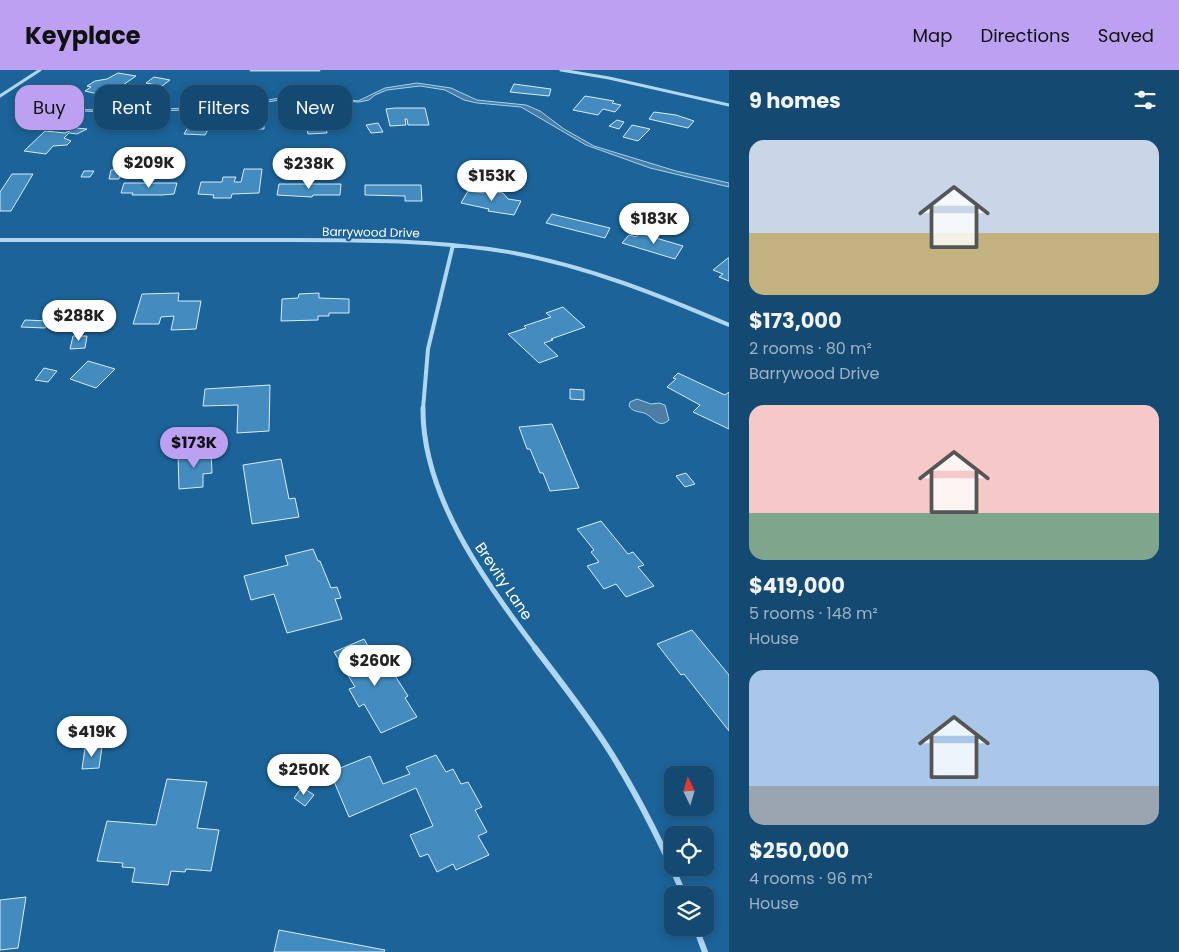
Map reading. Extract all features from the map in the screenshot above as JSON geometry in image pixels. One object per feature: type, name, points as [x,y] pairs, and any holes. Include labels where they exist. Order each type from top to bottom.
[{"type":"street","points":[[0,96],[40,70]]},
{"type":"street","points":[[251,70],[319,70]]},
{"type":"street","points":[[562,70],[729,105]]},
{"type":"street","name":"Barrywood Drive","points":[[0,240],[356,240],[453,245],[546,260],[600,274],[650,291],[729,325]]},
{"type":"street","name":"Brevity Lane","points":[[453,245],[424,383],[424,431],[432,470],[450,516],[466,548],[520,630],[609,750],[650,821],[680,886]]},
{"type":"street","points":[[699,936],[705,952]]},
{"type":"water","points":[[417,83],[451,88],[477,100],[526,105],[540,111],[564,129],[594,146],[676,171],[729,183],[729,187],[650,168],[586,145],[521,107],[477,103],[464,100],[445,90],[420,86],[387,90],[369,100],[352,102],[358,101],[385,88]]},
{"type":"water","points":[[278,98],[278,100],[268,102],[268,100]]},
{"type":"water","points":[[180,108],[180,110],[170,111],[170,109]]},
{"type":"water","points":[[84,109],[94,110],[94,111],[84,111]]},
{"type":"water","points":[[637,399],[651,404],[659,403],[665,405],[669,420],[662,424],[644,413],[635,411],[629,406],[630,402]]},
{"type":"building","points":[[118,73],[136,76],[123,85],[94,85],[94,93],[85,91],[91,87],[87,86],[95,81],[107,79]]},
{"type":"building","points":[[154,77],[170,80],[163,85],[146,83]]},
{"type":"building","points":[[514,84],[551,89],[549,96],[510,92]]},
{"type":"building","points":[[585,96],[614,101],[612,103],[621,105],[615,112],[603,109],[598,115],[573,110]]},
{"type":"building","points":[[425,108],[429,125],[408,125],[407,119],[405,119],[406,125],[390,126],[386,109]]},
{"type":"building","points":[[654,112],[676,115],[694,121],[688,128],[649,119]]},
{"type":"building","points":[[617,120],[624,122],[619,129],[609,126]]},
{"type":"building","points":[[378,123],[383,132],[371,133],[366,125]]},
{"type":"building","points":[[632,125],[650,129],[638,141],[623,137]]},
{"type":"building","points":[[87,129],[77,134],[69,133],[64,138],[71,141],[67,145],[53,146],[46,154],[24,151],[45,131],[65,133],[72,130]]},
{"type":"building","points":[[186,130],[208,130],[205,135],[184,134]]},
{"type":"building","points":[[307,130],[326,130],[327,133],[308,134]]},
{"type":"building","points":[[122,168],[150,168],[147,177],[119,177]]},
{"type":"building","points":[[121,169],[119,179],[109,179],[111,170]]},
{"type":"building","points":[[244,169],[262,169],[259,193],[232,194],[231,198],[213,198],[214,195],[198,194],[201,182],[222,182],[223,177],[236,177],[234,182],[241,182]]},
{"type":"building","points":[[84,171],[94,171],[90,177],[81,177]]},
{"type":"building","points":[[12,174],[33,174],[11,211],[0,211],[0,192]]},
{"type":"building","points":[[124,183],[177,183],[174,194],[132,195],[133,193],[121,193]]},
{"type":"building","points":[[279,184],[341,184],[340,195],[313,195],[312,197],[277,195]]},
{"type":"building","points":[[365,185],[421,185],[422,201],[405,201],[405,196],[365,195]]},
{"type":"building","points":[[485,190],[503,193],[508,199],[521,201],[514,215],[488,211],[489,209],[461,203],[468,191],[484,193]]},
{"type":"building","points":[[552,214],[610,228],[605,238],[546,223]]},
{"type":"building","points":[[639,233],[683,246],[675,259],[622,243],[629,235],[636,237]]},
{"type":"building","points":[[728,258],[729,281],[719,277],[723,274],[713,270]]},
{"type":"building","points":[[179,293],[178,301],[201,301],[196,329],[171,330],[174,316],[161,317],[159,324],[133,324],[142,294]]},
{"type":"building","points":[[319,293],[319,298],[349,299],[349,313],[329,313],[329,316],[318,316],[318,320],[281,321],[282,299],[298,298],[299,294]]},
{"type":"building","points":[[563,307],[585,327],[544,343],[558,356],[539,363],[508,334],[526,328],[524,326],[551,317],[546,313]]},
{"type":"building","points":[[25,320],[49,321],[45,328],[21,327]]},
{"type":"building","points":[[73,336],[87,336],[85,348],[70,349]]},
{"type":"building","points":[[88,361],[115,369],[96,388],[70,379]]},
{"type":"building","points":[[44,368],[57,371],[48,382],[35,380]]},
{"type":"building","points":[[678,373],[725,395],[729,392],[729,429],[693,412],[700,405],[667,387],[676,379],[673,378]]},
{"type":"building","points":[[270,385],[269,431],[237,433],[238,405],[203,406],[205,389]]},
{"type":"building","points":[[570,389],[584,390],[584,400],[570,399]]},
{"type":"building","points":[[552,424],[579,488],[550,491],[530,449],[527,449],[519,427]]},
{"type":"building","points":[[211,451],[212,473],[203,474],[203,487],[179,489],[178,454]]},
{"type":"building","points":[[281,459],[289,499],[295,498],[299,517],[252,524],[243,465]]},
{"type":"building","points":[[686,473],[695,484],[685,487],[676,476]]},
{"type":"building","points":[[601,521],[628,554],[633,552],[644,565],[638,567],[654,586],[626,597],[616,584],[604,589],[587,566],[599,562],[591,552],[594,550],[577,529]]},
{"type":"building","points":[[313,549],[331,588],[337,587],[341,598],[335,599],[342,619],[287,633],[274,594],[251,600],[244,576],[288,565],[285,556]]},
{"type":"building","points":[[692,630],[729,675],[729,731],[684,674],[681,675],[657,644]]},
{"type":"building","points":[[364,639],[376,660],[381,658],[390,672],[392,671],[408,696],[405,698],[417,717],[381,733],[364,704],[359,707],[349,689],[355,687],[334,652]]},
{"type":"building","points":[[102,747],[99,768],[82,769],[85,748]]},
{"type":"building","points":[[436,755],[446,772],[453,769],[461,784],[468,782],[482,807],[475,810],[487,832],[478,836],[489,855],[456,870],[453,864],[437,872],[428,854],[420,857],[410,835],[433,826],[416,788],[349,817],[330,772],[370,756],[383,784],[410,774],[406,767]]},
{"type":"building","points":[[167,779],[207,782],[197,828],[219,830],[211,871],[186,869],[185,872],[171,871],[168,885],[132,882],[135,868],[122,867],[123,863],[97,861],[107,821],[156,825]]},
{"type":"building","points":[[302,787],[314,795],[305,806],[294,798]]},
{"type":"building","points":[[26,897],[18,948],[0,950],[0,900]]},
{"type":"building","points":[[279,930],[385,950],[384,952],[274,952]]}]
